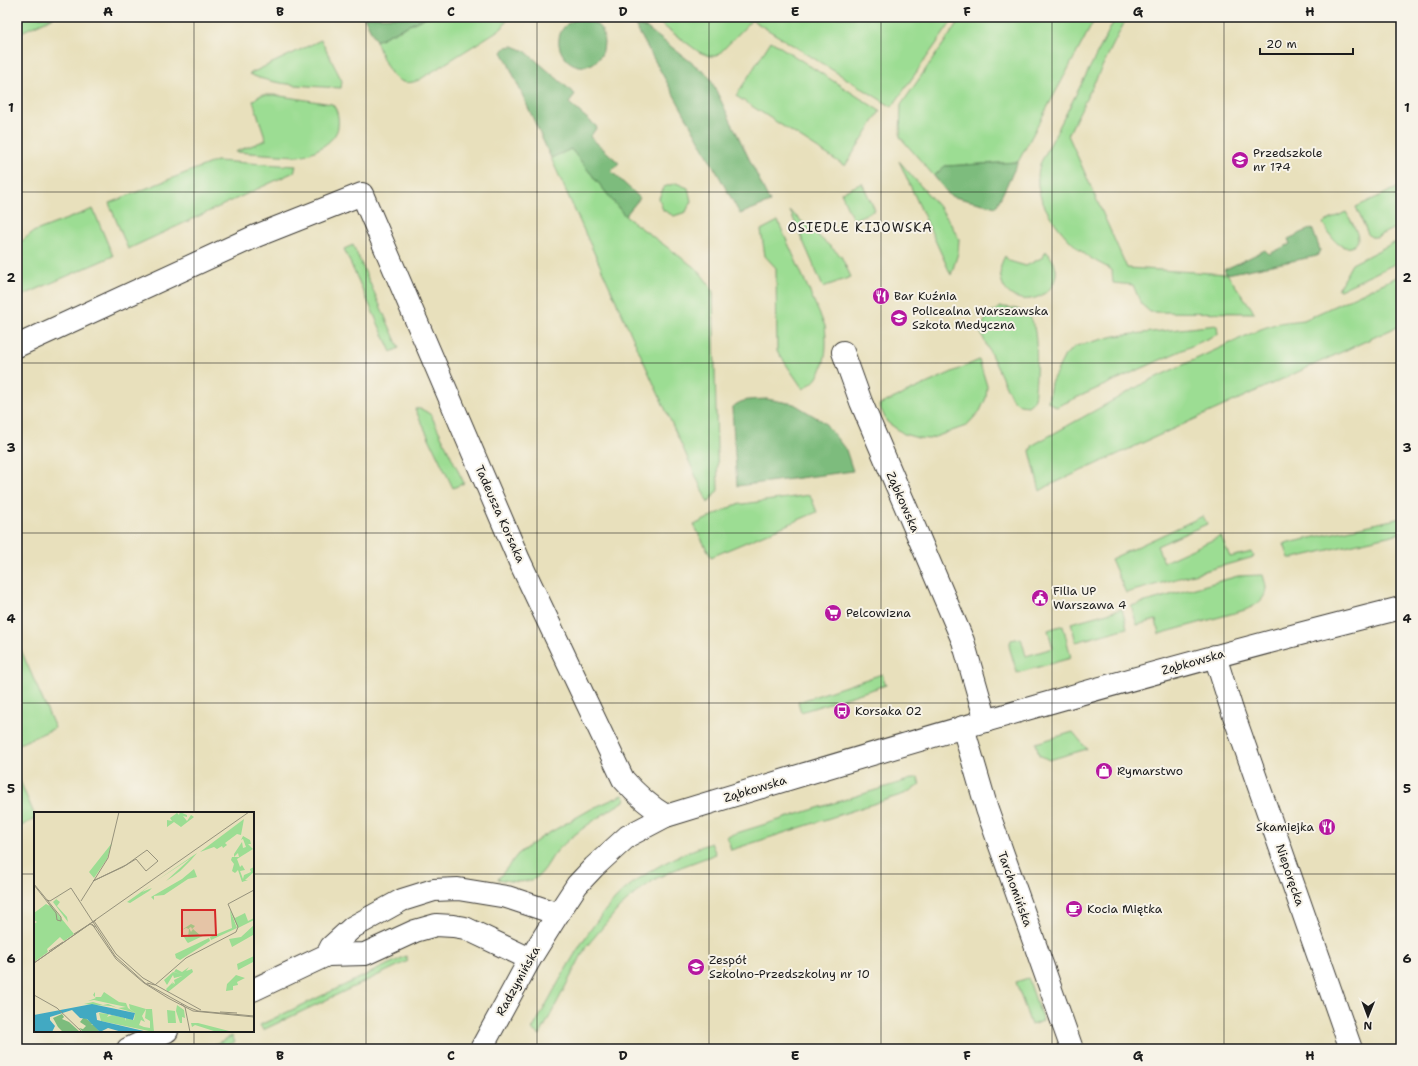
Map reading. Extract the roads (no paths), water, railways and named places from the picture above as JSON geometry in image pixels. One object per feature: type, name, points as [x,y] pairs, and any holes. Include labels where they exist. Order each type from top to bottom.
[{"type":"street","name":"Tadeusza Korsaka","points":[[17,346],[256,236],[362,194],[519,560],[623,779],[649,806],[666,816]]},
{"type":"street","name":"Ząbkowska","points":[[842,352],[861,402],[963,641],[986,721]]},
{"type":"street","name":"Ząbkowska","points":[[558,914],[577,886],[594,867],[628,836],[666,816],[963,727],[1215,656],[1401,608]]},
{"type":"street","name":"Nieporęcka","points":[[1215,656],[1351,1049]]},
{"type":"street","name":"Tarchomińska","points":[[963,727],[987,810],[1072,1049]]},
{"type":"street","points":[[327,956],[331,947],[354,927],[402,900],[434,890],[458,889],[507,897],[558,914]]},
{"type":"street","name":"Radzymińska","points":[[481,1049],[530,959],[558,914]]},
{"type":"street","points":[[254,990],[327,956],[365,954],[415,931],[436,925],[465,928],[530,959]]},
{"type":"street","points":[[128,1049],[164,1032]]},
{"type":"place","name":"Przedszkole nr 174","points":[[1240,160]]},
{"type":"place","name":"Bar Kuźnia","points":[[881,296]]},
{"type":"place","name":"Policealna Warszawska Szkoła Medyczna","points":[[899,318]]},
{"type":"place","name":"Filia UP Warszawa 4","points":[[1040,598]]},
{"type":"place","name":"Pelcowizna","points":[[833,613]]},
{"type":"place","name":"Korsaka 02","points":[[842,711]]},
{"type":"place","name":"Rymarstwo","points":[[1104,771]]},
{"type":"place","name":"Skamiejka","points":[[1327,827]]},
{"type":"place","name":"Kocia Miętka","points":[[1074,909]]},
{"type":"place","name":"Zespół Szkolno-Przedszkolny nr 10","points":[[696,967]]},
{"type":"district","name":"OSIEDLE KIJOWSKA","points":[[860,227]]}]
